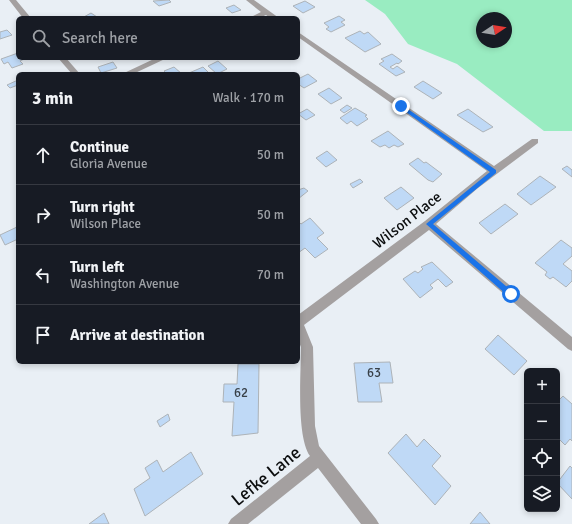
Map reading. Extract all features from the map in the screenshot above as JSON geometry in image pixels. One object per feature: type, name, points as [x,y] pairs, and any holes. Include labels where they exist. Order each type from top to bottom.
[{"type":"street","points":[[12,0],[25,16]]},
{"type":"street","points":[[249,0],[272,16]]},
{"type":"street","points":[[257,16],[266,12]]},
{"type":"street","points":[[300,35],[494,172]]},
{"type":"street","points":[[64,60],[74,72]]},
{"type":"street","points":[[131,72],[158,60]]},
{"type":"street","name":"Wilson Place","points":[[300,321],[535,142]]},
{"type":"street","points":[[429,224],[572,345]]},
{"type":"street","points":[[300,330],[304,337],[308,358],[306,400],[308,426],[313,449],[371,524]]},
{"type":"street","name":"Lefke Lane","points":[[236,524],[319,458]]},
{"type":"green space","points":[[365,0],[572,0],[572,131],[544,131],[457,64],[408,44],[385,14]]},
{"type":"building","points":[[169,0],[171,2],[159,6],[153,1]]},
{"type":"building","points":[[305,1],[315,7],[303,13],[293,6]]},
{"type":"building","points":[[234,5],[241,10],[232,13],[226,8]]},
{"type":"building","points":[[91,13],[96,16],[86,16]]},
{"type":"building","points":[[339,16],[345,20],[341,22],[345,25],[331,32],[326,29],[329,27],[324,23]]},
{"type":"building","points":[[7,30],[12,35],[0,39],[0,32]]},
{"type":"building","points":[[360,31],[364,34],[368,32],[381,44],[365,52],[345,38]]},
{"type":"building","points":[[16,54],[16,60],[22,60],[20,61],[23,64],[12,68],[8,62],[4,64],[1,59]]},
{"type":"building","points":[[392,54],[402,61],[390,67],[393,69],[397,66],[405,72],[396,76],[379,64],[384,61],[381,59]]},
{"type":"building","points":[[218,61],[227,69],[221,72],[215,72],[208,66]]},
{"type":"building","points":[[113,62],[117,68],[100,72],[98,67]]},
{"type":"building","points":[[174,67],[180,72],[165,72],[164,71]]},
{"type":"building","points":[[203,67],[208,72],[191,72]]},
{"type":"building","points":[[308,74],[317,81],[304,88],[300,85],[300,78]]},
{"type":"building","points":[[16,81],[16,86],[10,88],[7,85]]},
{"type":"building","points":[[423,81],[442,93],[433,99],[414,87]]},
{"type":"building","points":[[329,88],[342,98],[331,104],[318,94]]},
{"type":"building","points":[[347,105],[352,108],[344,113],[340,110]]},
{"type":"building","points":[[355,108],[367,115],[365,116],[368,119],[357,126],[351,121],[347,124],[340,118]]},
{"type":"building","points":[[307,109],[315,115],[306,120],[300,116],[300,113]]},
{"type":"building","points":[[468,109],[493,127],[483,132],[457,115]]},
{"type":"building","points":[[388,131],[404,144],[398,147],[394,145],[389,148],[385,145],[380,147],[371,141]]},
{"type":"building","points":[[327,151],[337,160],[326,167],[316,158]]},
{"type":"building","points":[[418,158],[442,174],[433,182],[428,180],[409,164]]},
{"type":"building","points":[[567,166],[572,170],[572,177],[562,169]]},
{"type":"building","points":[[540,176],[556,187],[531,205],[517,194]]},
{"type":"building","points":[[360,179],[363,182],[353,188],[350,184]]},
{"type":"building","points":[[401,187],[414,198],[397,210],[384,198]]},
{"type":"building","points":[[304,188],[308,191],[300,197],[300,189]]},
{"type":"building","points":[[505,204],[518,214],[491,234],[479,223]]},
{"type":"building","points":[[310,218],[324,233],[317,238],[328,249],[315,258],[305,248],[300,252],[300,223],[301,224]]},
{"type":"building","points":[[16,227],[16,240],[5,245],[0,235]]},
{"type":"building","points":[[561,240],[572,248],[572,256],[563,264],[572,271],[572,281],[566,287],[553,277],[550,279],[545,275],[547,272],[535,263]]},
{"type":"building","points":[[432,262],[453,282],[446,287],[438,279],[430,285],[433,288],[420,298],[403,279],[415,271],[418,273],[423,269],[421,267]]},
{"type":"building","points":[[498,335],[527,361],[514,375],[485,349]]},
{"type":"building","points":[[390,362],[393,383],[379,383],[382,402],[358,402],[354,363]]},
{"type":"building","points":[[238,364],[259,364],[258,433],[232,436],[234,402],[223,402],[224,384],[237,384]]},
{"type":"building","points":[[563,396],[572,404],[572,441],[570,439],[565,445],[560,440],[560,399]]},
{"type":"building","points":[[168,414],[170,420],[160,427],[157,421]]},
{"type":"building","points":[[406,434],[417,447],[424,439],[441,456],[432,466],[451,486],[435,505],[388,453]]},
{"type":"building","points":[[191,452],[203,474],[145,516],[134,489],[150,478],[145,468],[157,460],[163,472]]},
{"type":"building","points":[[570,466],[572,468],[572,499],[560,486],[560,479]]},
{"type":"building","points":[[480,512],[490,524],[470,524]]},
{"type":"building","points":[[104,513],[109,524],[89,524]]},
{"type":"route","points":[[401,106],[494,172],[475,185],[429,224],[511,294]]}]
